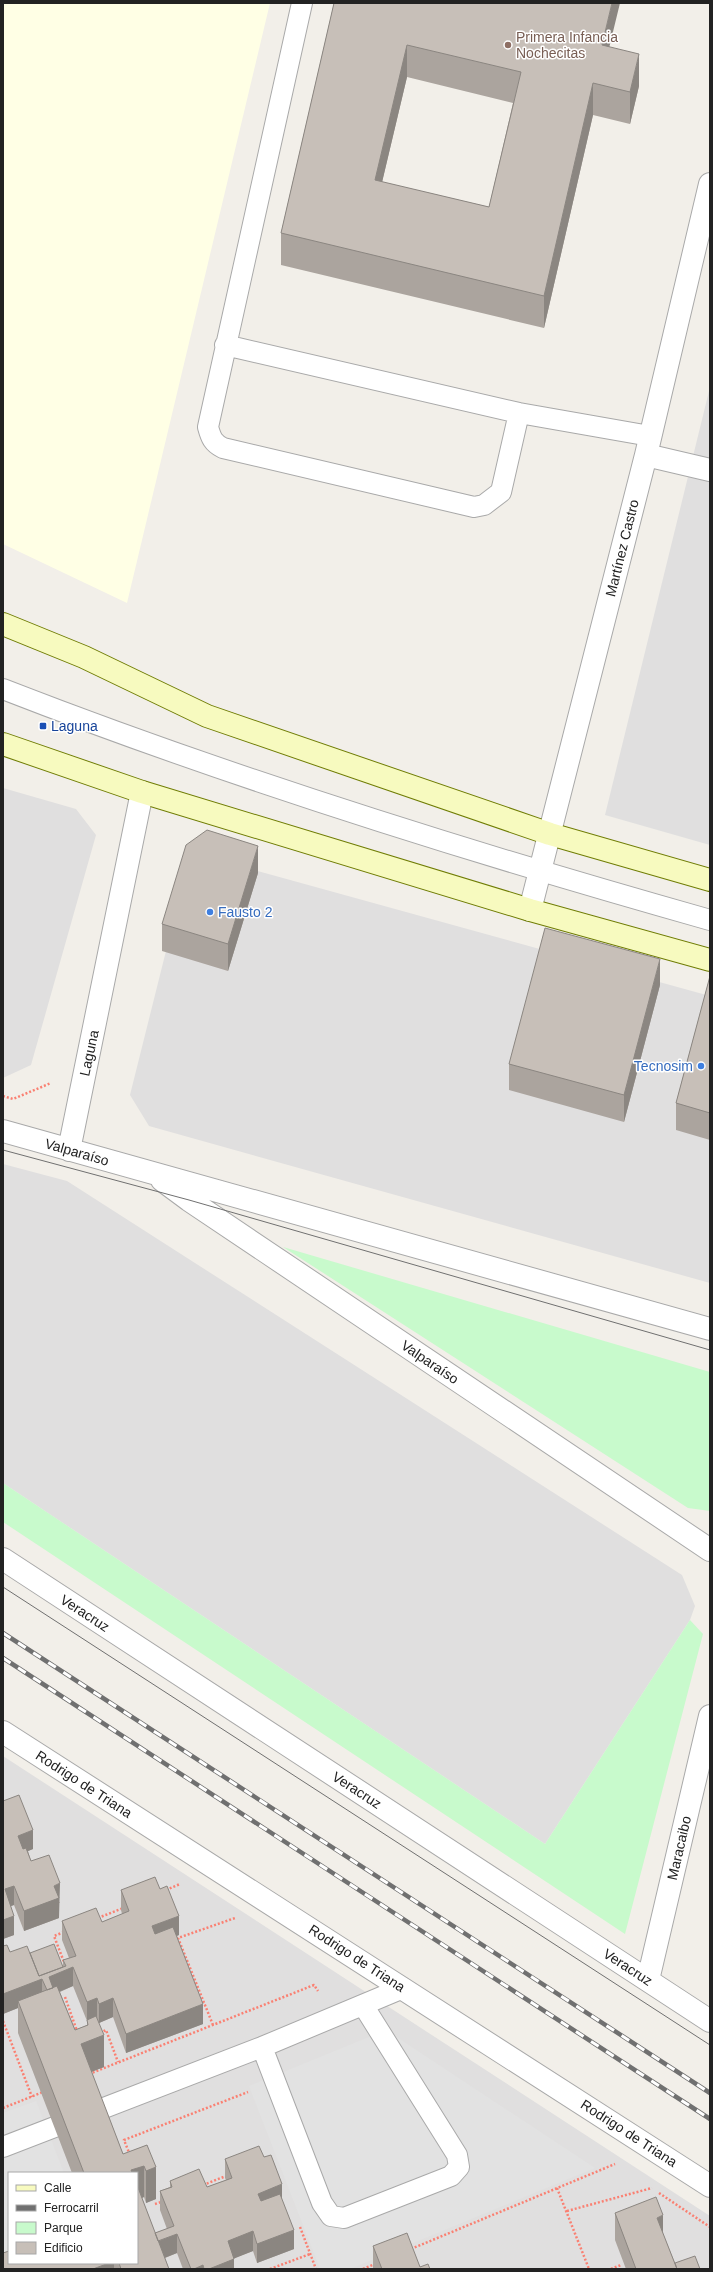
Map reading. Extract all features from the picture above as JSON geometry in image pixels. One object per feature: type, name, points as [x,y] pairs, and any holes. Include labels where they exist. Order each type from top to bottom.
[{"type":"main road","points":[[3,624],[84,657],[207,716],[550,834],[710,880]]},
{"type":"main road","points":[[3,744],[142,792],[530,910],[710,960]]},
{"type":"street","name":"Martínez Castro","points":[[530,910],[648,445],[710,184]]},
{"type":"street","points":[[648,445],[710,470]]},
{"type":"street","name":"Laguna","points":[[69,1150],[142,792]]},
{"type":"street","name":"Valparaíso","points":[[3,1131],[710,1329]]},
{"type":"street","name":"Valparaíso","points":[[152,1172],[189,1200],[710,1550]]},
{"type":"street","name":"Veracruz","points":[[3,1559],[710,2022]]},
{"type":"street","name":"Maracaibo","points":[[648,1980],[710,1716]]},
{"type":"street","name":"Rodrigo de Triana","points":[[3,1732],[710,2186]]},
{"type":"lane","points":[[302,3],[208,427],[215,444],[223,448],[474,507],[484,505],[501,492],[520,413]]},
{"type":"lane","points":[[225,345],[520,413],[648,445]]},
{"type":"lane","points":[[3,689],[377,821],[540,872],[710,920]]},
{"type":"lane","points":[[3,2147],[262,2047],[403,1988]]},
{"type":"lane","points":[[262,2047],[322,2203],[331,2216],[344,2218],[451,2176],[459,2168],[457,2155],[363,2005]]},
{"type":"path","points":[[3,1096],[13,1099],[49,1082],[81,1091]]},
{"type":"path","points":[[161,1892],[183,1883]]},
{"type":"path","points":[[97,1918],[125,1907]]},
{"type":"path","points":[[213,2025],[178,1938],[237,1917]]},
{"type":"path","points":[[66,1967],[54,1936],[68,1930]]},
{"type":"path","points":[[82,2077],[314,1985],[318,1991],[324,1988]]},
{"type":"path","points":[[65,1997],[78,2032]]},
{"type":"path","points":[[3,2021],[32,2097]]},
{"type":"path","points":[[93,2035],[106,2030],[118,2062]]},
{"type":"path","points":[[3,2108],[46,2091]]},
{"type":"path","points":[[133,2162],[124,2140],[248,2092],[251,2099]]},
{"type":"path","points":[[406,2251],[615,2164]]},
{"type":"path","points":[[199,2187],[229,2175]]},
{"type":"path","points":[[557,2188],[589,2269]]},
{"type":"path","points":[[566,2211],[652,2188]]},
{"type":"path","points":[[155,2204],[162,2202]]},
{"type":"path","points":[[299,2226],[316,2269]]},
{"type":"path","points":[[270,2269],[310,2254]]},
{"type":"path","points":[[363,2269],[377,2263]]},
{"type":"path","points":[[611,2269],[622,2265]]},
{"type":"shaded area","points":[[3,3],[270,3],[127,603],[3,544]]},
{"type":"shaded area","points":[[710,387],[710,845],[605,815]]},
{"type":"shaded area","points":[[3,788],[76,809],[96,835],[31,1065],[3,1078]]},
{"type":"shaded area","points":[[207,857],[710,996],[710,1283],[149,1126],[130,1095],[186,871]]},
{"type":"shaded area","points":[[3,1164],[67,1181],[682,1575],[695,1606],[690,1620],[545,1844],[3,1483]]},
{"type":"shaded area","points":[[3,1756],[710,2216],[710,2269],[3,2269]]},
{"type":"shaded area","points":[[386,2030],[595,2168],[350,2269],[320,2269],[249,2086]]},
{"type":"shaded area","points":[[36,2101],[64,2172],[8,2172],[8,2253],[3,2255],[3,2113]]},
{"type":"green space","points":[[283,1247],[710,1372],[710,1511],[688,1508]]},
{"type":"green space","points":[[3,1483],[545,1844],[690,1620],[703,1634],[625,1934],[3,1522]]},
{"type":"building","points":[[334,3],[612,3],[602,45],[639,54],[630,92],[593,83],[544,296],[281,233]],"holes":[[[407,45],[521,72],[489,207],[375,180]]]},
{"type":"building","name":"Fausto 2","points":[[207,830],[258,846],[228,944],[162,924],[186,845]]},
{"type":"building","points":[[545,928],[660,959],[624,1095],[509,1064]]},
{"type":"building","name":"Tecnosim","points":[[710,976],[710,1113],[676,1103]]},
{"type":"building","points":[[19,1795],[33,1830],[18,1836],[23,1849],[26,1848],[31,1861],[49,1855],[60,1883],[54,1886],[59,1898],[24,1911],[14,1886],[5,1889],[14,1916],[3,1920],[3,1801]]},
{"type":"building","points":[[155,1877],[160,1889],[167,1886],[179,1916],[152,1926],[155,1934],[173,1927],[203,2004],[126,2034],[113,1998],[99,2004],[97,1998],[87,2002],[73,1967],[49,1977],[53,1988],[47,1990],[42,1979],[3,1994],[3,1946],[7,1945],[10,1952],[27,1946],[39,1976],[66,1966],[63,1960],[76,1956],[62,1921],[96,1908],[102,1922],[129,1911],[121,1890]]},
{"type":"building","points":[[54,1944],[63,1967],[39,1976],[30,1953]]},
{"type":"building","points":[[57,1986],[75,2030],[88,2025],[87,2020],[96,2016],[104,2035],[81,2044],[123,2154],[147,2145],[156,2167],[146,2171],[144,2166],[131,2170],[132,2172],[84,2172],[18,2001]]},
{"type":"building","points":[[259,2146],[264,2157],[271,2155],[282,2184],[258,2194],[261,2201],[280,2194],[294,2230],[257,2244],[253,2231],[228,2241],[234,2259],[209,2269],[204,2269],[203,2265],[191,2269],[177,2234],[158,2241],[155,2233],[174,2226],[160,2191],[172,2187],[170,2181],[199,2169],[207,2187],[232,2178],[225,2159]]},
{"type":"building","points":[[138,2188],[169,2269],[121,2269],[119,2264],[138,2264]]},
{"type":"building","points":[[656,2197],[663,2215],[657,2218],[677,2269],[636,2269],[615,2213]]},
{"type":"building","points":[[407,2233],[420,2267],[428,2264],[430,2269],[382,2269],[373,2246]]},
{"type":"building","points":[[8,2251],[8,2264],[106,2264],[93,2269],[3,2269],[3,2253]]},
{"type":"building","points":[[695,2256],[700,2269],[677,2269],[675,2263]]},
{"type":"tram line","points":[[3,1150],[189,1200],[710,1350]]},
{"type":"tram line","points":[[3,1587],[710,2045]]},
{"type":"railway","points":[[3,1633],[710,2093]]},
{"type":"railway","points":[[3,1658],[710,2119]]},
{"type":"place","name":"Primera Infancia Nochecitas","points":[[508,45]]},
{"type":"place","name":"Laguna","points":[[43,726]]},
{"type":"place","name":"Fausto 2","points":[[210,912]]},
{"type":"place","name":"Tecnosim","points":[[701,1066]]}]
